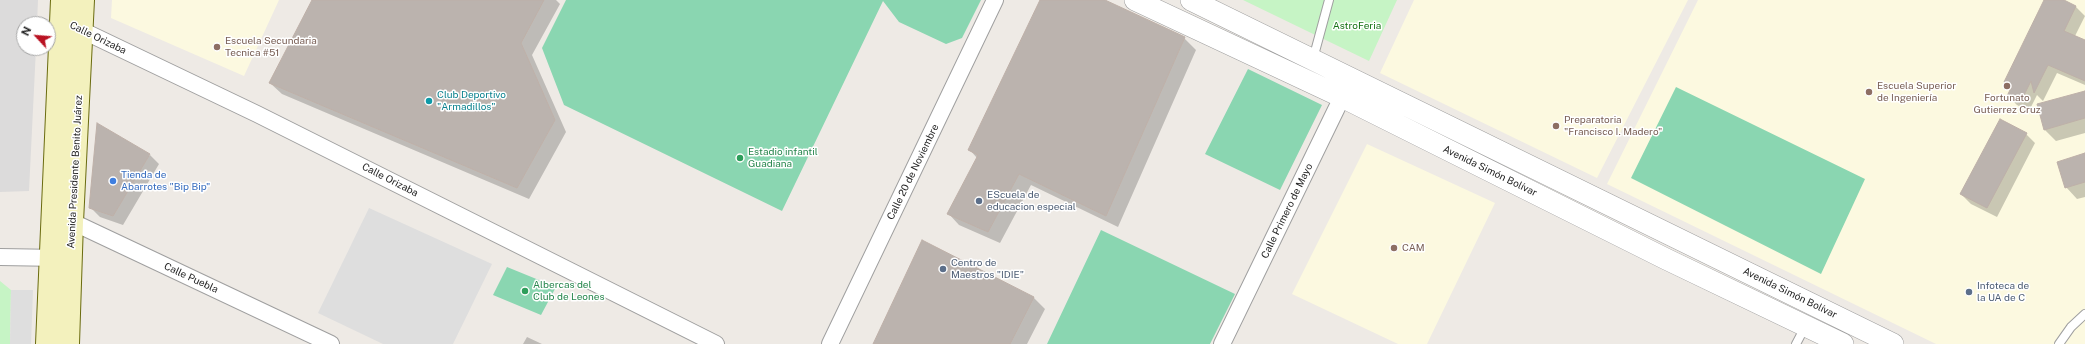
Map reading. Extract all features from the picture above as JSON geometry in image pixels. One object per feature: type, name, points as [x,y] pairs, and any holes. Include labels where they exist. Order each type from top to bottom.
[{"type":"main road","name":"Avenida Presidente Benito Juárez","points":[[47,344],[60,258],[72,222],[83,0]]},
{"type":"main road","name":"Avenida Presidente Benito Juárez","points":[[61,10],[51,212],[60,258],[68,344]]},
{"type":"street","name":"Calle 20 de Noviembre","points":[[830,344],[995,0]]},
{"type":"street","name":"Avenida Simón Bolívar","points":[[1135,0],[1310,70],[1351,78],[1893,344]]},
{"type":"street","name":"Avenida Simón Bolívar","points":[[1191,0],[1310,70],[1342,97],[1666,258],[1801,335],[1843,344]]},
{"type":"street","name":"Calle Orizaba","points":[[61,10],[82,30],[258,114],[716,344]]},
{"type":"street","name":"Calle Primero de Mayo","points":[[1222,344],[1351,78]]},
{"type":"street","name":"Calle Puebla","points":[[51,212],[331,344]]},
{"type":"street","points":[[1666,258],[1676,237]]},
{"type":"street","points":[[0,257],[60,258]]},
{"type":"lane","points":[[1310,70],[1329,0]]},
{"type":"lane","points":[[2059,344],[2071,327],[2085,314]]},
{"type":"shaded area","points":[[0,0],[38,0],[37,16],[16,16],[16,56],[36,56],[29,191],[0,192]]},
{"type":"shaded area","name":"Escuela Secundaria Tecnica #51","points":[[112,0],[279,0],[244,76],[111,18]]},
{"type":"shaded area","name":"Preparatoria \"Francisco I. Madero\"","points":[[1414,0],[1688,0],[1597,178],[1380,73]]},
{"type":"shaded area","name":"Escuela Superior de Ingeniería","points":[[1698,0],[2085,0],[2085,344],[1936,344],[1607,184]]},
{"type":"shaded area","name":"CAM","points":[[1367,144],[1495,203],[1427,344],[1398,344],[1292,294]]},
{"type":"shaded area","points":[[369,208],[492,264],[453,344],[383,344],[318,313]]},
{"type":"shaded area","points":[[11,290],[33,290],[31,344],[10,344]]},
{"type":"green space","name":"Estadio infantil Guadiana","points":[[566,0],[981,0],[962,38],[946,44],[899,22],[883,1],[782,211],[564,105],[542,48]]},
{"type":"green space","name":"AstroFeria","points":[[1243,0],[1397,0],[1369,61]]},
{"type":"green space","points":[[1248,69],[1322,105],[1280,190],[1205,154]]},
{"type":"green space","points":[[1676,87],[1865,179],[1821,274],[1631,178]]},
{"type":"green space","points":[[1101,230],[1235,294],[1210,344],[1047,344]]},
{"type":"green space","name":"Albercas del Club de Leones","points":[[507,267],[556,287],[541,315],[493,295]]},
{"type":"green space","points":[[0,281],[11,290],[10,344],[0,344]]},
{"type":"building","name":"Club Deportivo \"Armadillos\"","points":[[312,0],[544,0],[521,43],[555,120],[517,188],[269,83]]},
{"type":"building","points":[[1040,0],[1105,0],[1185,37],[1106,216],[1019,174],[988,232],[947,214],[978,155],[968,150]]},
{"type":"building","points":[[2044,0],[2064,0],[2076,6],[2064,31],[2085,40],[2085,81],[2048,65],[2034,93],[2031,81],[2020,103],[2007,96],[2012,86],[2004,82]]},
{"type":"building","points":[[2085,91],[2085,118],[2044,130],[2037,104]]},
{"type":"building","points":[[2000,119],[2027,133],[1987,208],[1960,194]]},
{"type":"building","name":"Tienda de Abarrotes \"Bip Bip\"","points":[[97,123],[150,154],[113,216],[89,208]]},
{"type":"building","points":[[2085,153],[2085,182],[2065,188],[2057,162]]},
{"type":"building","name":"Centro de Maestros \"IDIE\"","points":[[922,240],[1034,297],[1010,344],[873,344]]},
{"type":"place","name":"Escuela Secundaria Tecnica #51","points":[[217,47]]},
{"type":"place","name":"Fortunato Gutierrez Cruz","points":[[2007,86]]},
{"type":"place","name":"Escuela Superior de Ingeniería","points":[[1869,92]]},
{"type":"place","name":"Club Deportivo \"Armadillos\"","points":[[429,101]]},
{"type":"place","name":"Preparatoria \"Francisco I. Madero\"","points":[[1556,126]]},
{"type":"place","name":"Estadio infantil Guadiana","points":[[740,158]]},
{"type":"place","name":"Tienda de Abarrotes \"Bip Bip\"","points":[[113,181]]},
{"type":"place","name":"EScuela de educacion especial","points":[[979,201]]},
{"type":"place","name":"CAM","points":[[1394,248]]},
{"type":"place","name":"Centro de Maestros \"IDIE\"","points":[[943,269]]},
{"type":"place","name":"Albercas del Club de Leones","points":[[525,291]]},
{"type":"place","name":"Infoteca de la UA de C","points":[[1969,292]]}]
